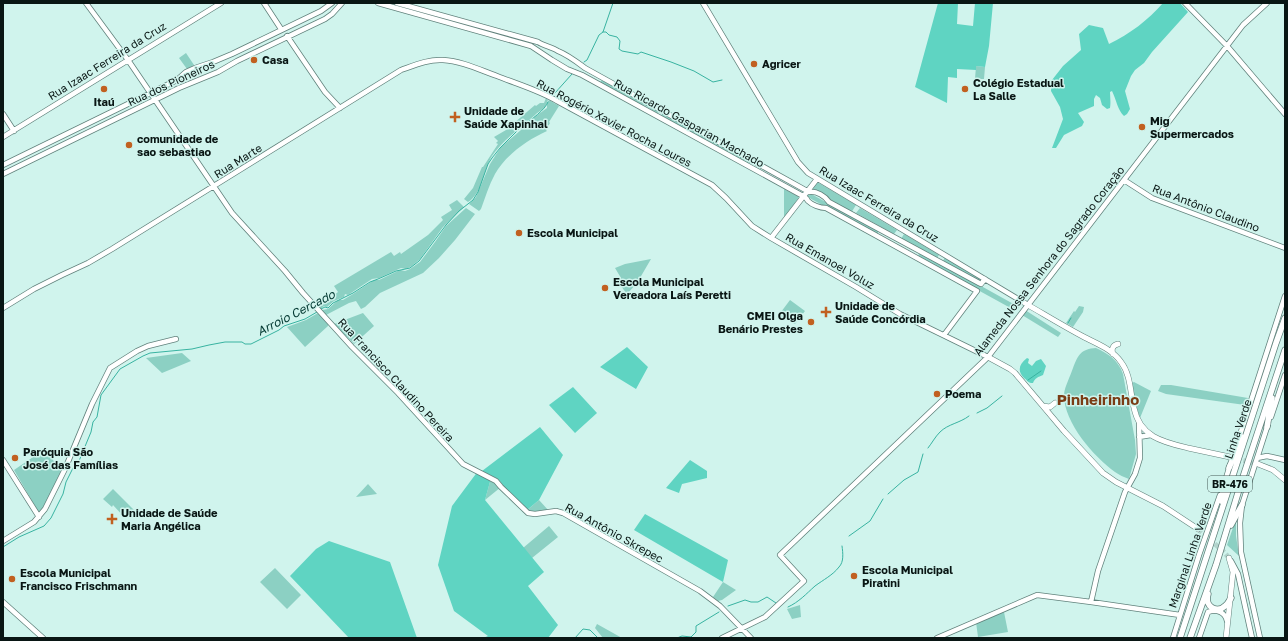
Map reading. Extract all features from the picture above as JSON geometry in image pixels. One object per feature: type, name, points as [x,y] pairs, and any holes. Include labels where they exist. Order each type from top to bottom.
[{"type":"highway","name":"Linha Verde","points":[[1180,638],[1218,518],[1285,318]]},
{"type":"highway","name":"Linha Verde","points":[[1190,638],[1216,565],[1241,483],[1285,350]]},
{"type":"highway","points":[[1267,427],[1278,372]]},
{"type":"highway","points":[[1229,468],[1258,400]]},
{"type":"highway","points":[[1218,518],[1224,486]]},
{"type":"highway","points":[[1226,532],[1242,505]]},
{"type":"highway","points":[[1216,565],[1207,603],[1213,608],[1221,609],[1227,605],[1230,598]]},
{"type":"main road","name":"Rua Izaac Ferreira da Cruz","points":[[1028,305],[1091,340],[1121,361],[1128,375],[1134,409],[1139,423]]},
{"type":"main road","points":[[1113,354],[1113,347],[1118,344]]},
{"type":"main road","name":"Rua Emanoel Voluz","points":[[988,357],[1015,373],[1103,473],[1116,482],[1163,506],[1198,529]]},
{"type":"main road","points":[[1043,406],[1050,407],[1055,403]]},
{"type":"main road","points":[[1139,423],[1151,435],[1165,442],[1230,457]]},
{"type":"main road","points":[[1257,461],[1274,470],[1285,480]]},
{"type":"main road","points":[[1226,638],[1233,572],[1229,558]]},
{"type":"street","name":"Rua Francisco Claudino Pereira","points":[[86,3],[128,60],[232,213],[352,347],[398,393],[463,464]]},
{"type":"street","name":"Rua Izaac Ferreira da Cruz","points":[[3,137],[221,3]]},
{"type":"street","points":[[264,3],[281,30]]},
{"type":"street","name":"Rua dos Pioneiros","points":[[3,165],[177,80],[179,77],[191,70],[232,54],[321,11],[332,3]]},
{"type":"street","name":"Rua dos Pioneiros","points":[[3,174],[154,100],[209,77],[237,61],[325,18],[332,14],[342,3]]},
{"type":"street","name":"Rua Ricardo Gasparian Machado","points":[[378,3],[531,46],[567,69],[587,77],[806,197],[808,201],[821,208],[826,208],[977,291],[944,335]]},
{"type":"street","name":"Rua Ricardo Gasparian Machado","points":[[397,3],[532,41],[557,50],[585,68],[807,191],[814,191],[826,198],[829,202],[917,250],[981,284],[985,279]]},
{"type":"street","name":"Rua Izaac Ferreira da Cruz","points":[[703,3],[798,162],[808,173],[1028,305]]},
{"type":"street","points":[[1185,3],[1227,46],[1285,114]]},
{"type":"street","name":"Alameda Nossa Senhora do Sagrado Coração","points":[[742,628],[765,617],[804,581],[780,555],[988,357],[1243,25],[1267,3]]},
{"type":"street","points":[[287,36],[324,92],[340,108]]},
{"type":"street","name":"Rua Marte","points":[[3,308],[34,289],[88,263],[214,187],[402,70],[417,64],[443,60],[456,62],[488,73]]},
{"type":"street","name":"Rua Rogério Xavier Rocha Loures","points":[[488,73],[551,97],[712,185],[726,198]]},
{"type":"street","points":[[3,114],[14,131]]},
{"type":"street","points":[[771,238],[816,179]]},
{"type":"street","name":"Rua Antônio Claudino","points":[[1124,180],[1152,198],[1285,248]]},
{"type":"street","points":[[793,190],[797,185]]},
{"type":"street","name":"Rua Emanoel Voluz","points":[[726,198],[752,226],[771,238],[900,314],[988,357]]},
{"type":"street","points":[[880,238],[881,233],[884,232]]},
{"type":"street","points":[[911,255],[915,254],[917,250]]},
{"type":"street","name":"Marginal Linha Verde","points":[[1173,638],[1285,296]]},
{"type":"street","points":[[3,541],[34,522],[39,518],[45,509],[56,488],[92,404],[110,368],[148,346],[176,339]]},
{"type":"street","points":[[1260,638],[1240,547],[1240,523],[1242,505],[1285,375]]},
{"type":"street","points":[[1091,602],[1098,571],[1127,488],[1133,480],[1139,463],[1139,423]]},
{"type":"street","points":[[1139,436],[1151,435]]},
{"type":"street","points":[[1260,450],[1267,456],[1285,460]]},
{"type":"street","points":[[1257,461],[1267,456]]},
{"type":"street","points":[[3,460],[39,518]]},
{"type":"street","name":"Rua Antônio Skrepec","points":[[463,464],[496,481],[525,511],[535,514],[553,511],[560,512],[700,591],[720,606],[751,638]]},
{"type":"street","points":[[1229,558],[1238,574],[1252,638]]},
{"type":"street","points":[[937,638],[1037,595],[1180,615]]},
{"type":"street","points":[[3,602],[43,638]]},
{"type":"street","points":[[1199,638],[1208,612],[1213,610],[1218,611],[1223,614],[1228,623]]},
{"type":"street","points":[[722,638],[742,628]]},
{"type":"street","points":[[33,630],[40,638]]},
{"type":"green space","points":[[938,3],[958,3],[957,24],[973,26],[975,3],[993,3],[989,46],[985,67],[976,66],[976,70],[957,69],[957,78],[948,77],[947,103],[915,87]]},
{"type":"green space","points":[[1163,3],[1180,3],[1188,12],[1131,76],[1125,91],[1130,109],[1127,114],[1124,116],[1120,111],[1112,91],[1110,92],[1110,108],[1107,109],[1102,105],[1100,98],[1096,95],[1094,99],[1094,106],[1078,113],[1084,122],[1082,126],[1064,135],[1056,148],[1052,148],[1063,119],[1060,107],[1051,91],[1052,80],[1063,66],[1081,50],[1079,34],[1089,25],[1103,28],[1109,44],[1138,26]]},
{"type":"green space","points":[[186,53],[194,65],[187,69],[179,58]]},
{"type":"green space","points":[[976,66],[985,67],[984,79],[975,79]]},
{"type":"green space","points":[[602,80],[660,112],[657,113],[646,106],[639,104],[600,82]]},
{"type":"green space","points":[[546,98],[548,100],[544,108],[518,129],[496,150],[489,162],[480,187],[473,198],[468,202],[464,199],[473,188],[482,167],[498,144],[496,143],[498,141],[494,137],[506,130],[535,105],[544,103]]},
{"type":"green space","points":[[549,100],[559,106],[549,122],[547,131],[532,139],[511,154],[505,161],[495,174],[479,211],[469,204],[476,197],[490,164],[501,147],[521,130],[524,125],[531,122],[532,119],[547,108],[547,103]]},
{"type":"green space","points":[[664,113],[750,161],[748,164],[661,116]]},
{"type":"green space","points":[[817,182],[856,205],[851,213],[812,188]]},
{"type":"green space","points":[[784,189],[799,197],[784,219]]},
{"type":"green space","points":[[804,190],[880,232],[878,232],[878,235],[802,194]]},
{"type":"green space","points":[[457,200],[464,207],[443,227],[420,259],[412,266],[406,269],[401,268],[379,278],[372,279],[348,295],[345,294],[344,297],[334,301],[327,307],[324,306],[321,309],[319,307],[338,292],[334,286],[391,252],[394,256],[400,252],[401,254],[428,235],[443,220],[441,217],[452,210],[449,205]]},
{"type":"green space","points":[[466,208],[475,214],[455,240],[423,273],[380,293],[361,309],[356,301],[326,315],[322,310],[328,309],[338,300],[343,300],[374,280],[379,280],[400,270],[405,271],[420,262],[446,226]]},
{"type":"green space","points":[[860,208],[897,230],[894,234],[856,213]]},
{"type":"green space","points":[[904,234],[939,255],[937,258],[901,239]]},
{"type":"green space","points":[[920,252],[1019,307],[1016,311],[916,256],[918,256]]},
{"type":"green space","points":[[945,257],[981,279],[979,282],[943,261]]},
{"type":"green space","points":[[651,259],[637,283],[627,294],[617,281],[621,278],[615,268],[625,264]]},
{"type":"green space","points":[[790,300],[805,311],[795,324],[778,316]]},
{"type":"green space","points":[[1079,306],[1084,307],[1083,312],[1073,327],[1066,323]]},
{"type":"green space","points":[[1025,310],[1061,333],[1058,337],[1022,315]]},
{"type":"green space","points":[[318,313],[328,324],[328,326],[305,347],[287,327],[306,320]]},
{"type":"green space","points":[[363,313],[374,326],[354,344],[334,324]]},
{"type":"green space","points":[[627,347],[648,367],[636,389],[600,367]]},
{"type":"green space","points":[[1096,348],[1112,358],[1123,374],[1135,440],[1136,454],[1129,479],[1115,472],[1089,448],[1074,427],[1065,405],[1064,394],[1066,385],[1077,360],[1083,351]]},
{"type":"green space","points":[[182,353],[191,361],[162,373],[146,358]]},
{"type":"green space","points":[[1027,358],[1029,359],[1028,363],[1032,366],[1036,361],[1041,359],[1046,366],[1043,375],[1037,378],[1033,383],[1029,382],[1020,373],[1021,365]]},
{"type":"green space","points":[[1134,382],[1151,391],[1140,418],[1136,406],[1132,383]]},
{"type":"green space","points":[[1161,385],[1171,385],[1248,398],[1245,405],[1166,394],[1158,391]]},
{"type":"green space","points":[[573,387],[597,413],[575,433],[549,405]]},
{"type":"green space","points":[[540,427],[563,455],[539,500],[527,510],[511,495],[498,479],[482,471]]},
{"type":"green space","points":[[45,449],[61,471],[44,509],[40,512],[14,470]]},
{"type":"green space","points":[[690,460],[707,471],[707,478],[682,484],[679,493],[666,488]]},
{"type":"green space","points":[[478,471],[491,478],[485,500],[544,572],[528,586],[558,625],[548,638],[483,638],[488,636],[454,611],[438,565],[452,506]]},
{"type":"green space","points":[[491,478],[501,487],[485,500]]},
{"type":"green space","points":[[368,484],[377,494],[356,497]]},
{"type":"green space","points":[[113,489],[134,510],[125,518],[113,505],[112,507],[103,499]]},
{"type":"green space","points":[[539,500],[549,511],[538,513],[526,511]]},
{"type":"green space","points":[[645,514],[728,560],[723,582],[634,530]]},
{"type":"green space","points":[[1236,519],[1236,536],[1239,556],[1227,545]]},
{"type":"green space","points":[[549,526],[558,537],[532,558],[523,548]]},
{"type":"green space","points":[[329,541],[390,562],[417,638],[349,638],[290,576],[316,549]]},
{"type":"green space","points":[[275,568],[301,595],[287,609],[260,582]]},
{"type":"green space","points":[[723,582],[736,590],[722,600],[718,601],[713,597]]},
{"type":"green space","points":[[800,605],[801,617],[792,619],[787,609]]},
{"type":"green space","points":[[1004,612],[1008,632],[978,637],[976,622]]},
{"type":"green space","points":[[597,624],[622,638],[603,638],[595,628]]},
{"type":"waterway","name":"Arroio Cercado","points":[[584,62],[587,60],[599,35],[603,32],[613,3]]},
{"type":"waterway","points":[[603,32],[617,37],[620,41],[619,49],[622,51],[638,54],[641,52],[671,62],[694,71],[713,82],[722,80]]},
{"type":"waterway","name":"Arroio Cercado","points":[[555,93],[572,74]]},
{"type":"waterway","name":"Arroio Cercado","points":[[321,309],[325,307],[328,308],[333,303],[370,282],[396,271],[410,268],[419,261],[446,225],[459,211],[473,200],[478,192],[488,164],[500,148],[523,125],[534,118],[548,102]]},
{"type":"waterway","name":"Arroio Cercado","points":[[3,547],[19,537],[44,526],[51,518],[63,494],[66,482],[73,468],[79,461],[91,432],[93,422],[97,417],[101,395],[120,369],[150,353],[192,349],[225,342],[242,342],[245,344],[251,344],[284,326],[305,319],[317,312]]},
{"type":"waterway","points":[[1068,323],[1071,318]]},
{"type":"waterway","points":[[1028,380],[1041,371]]},
{"type":"waterway","points":[[977,413],[987,408],[1002,396]]},
{"type":"waterway","points":[[928,448],[943,429],[969,416]]},
{"type":"waterway","points":[[888,494],[904,480],[918,472],[923,454]]},
{"type":"waterway","points":[[849,536],[870,521],[883,499]]},
{"type":"waterway","points":[[788,607],[837,570],[841,565],[843,554],[842,546]]},
{"type":"waterway","points":[[728,606],[745,600],[758,602],[767,597],[776,603]]},
{"type":"waterway","points":[[677,638],[682,636],[691,637],[696,632],[696,626],[719,612]]},
{"type":"waterway","points":[[575,638],[583,629],[590,630],[598,638]]},
{"type":"tunnel","points":[[1236,459],[1258,464]]},
{"type":"tunnel","points":[[1198,529],[1229,558]]},
{"type":"place","name":"Casa","points":[[254,60]]},
{"type":"place","name":"Agricer","points":[[754,64]]},
{"type":"place","name":"Itaú","points":[[104,89]]},
{"type":"place","name":"Colégio Estadual La Salle","points":[[965,89]]},
{"type":"place","name":"Unidade de Saúde Xapinhal","points":[[455,117]]},
{"type":"place","name":"Mig Supermercados","points":[[1142,127]]},
{"type":"place","name":"comunidade de sao sebastiao","points":[[129,145]]},
{"type":"place","name":"Escola Municipal","points":[[519,233]]},
{"type":"place","name":"Escola Municipal Vereadora Laís Peretti","points":[[605,288]]},
{"type":"place","name":"Unidade de Saúde Concórdia","points":[[826,312]]},
{"type":"place","name":"CMEI Olga Benário Prestes","points":[[811,322]]},
{"type":"place","name":"Poema","points":[[937,394]]},
{"type":"place","name":"Paróquia São José das Famílias","points":[[15,458]]},
{"type":"place","name":"Unidade de Saúde Maria Angélica","points":[[112,519]]},
{"type":"place","name":"Escola Municipal Piratini","points":[[854,576]]},
{"type":"place","name":"Escola Municipal Francisco Frischmann","points":[[12,579]]},
{"type":"district","name":"Pinheirinho","points":[[1098,400]]}]
